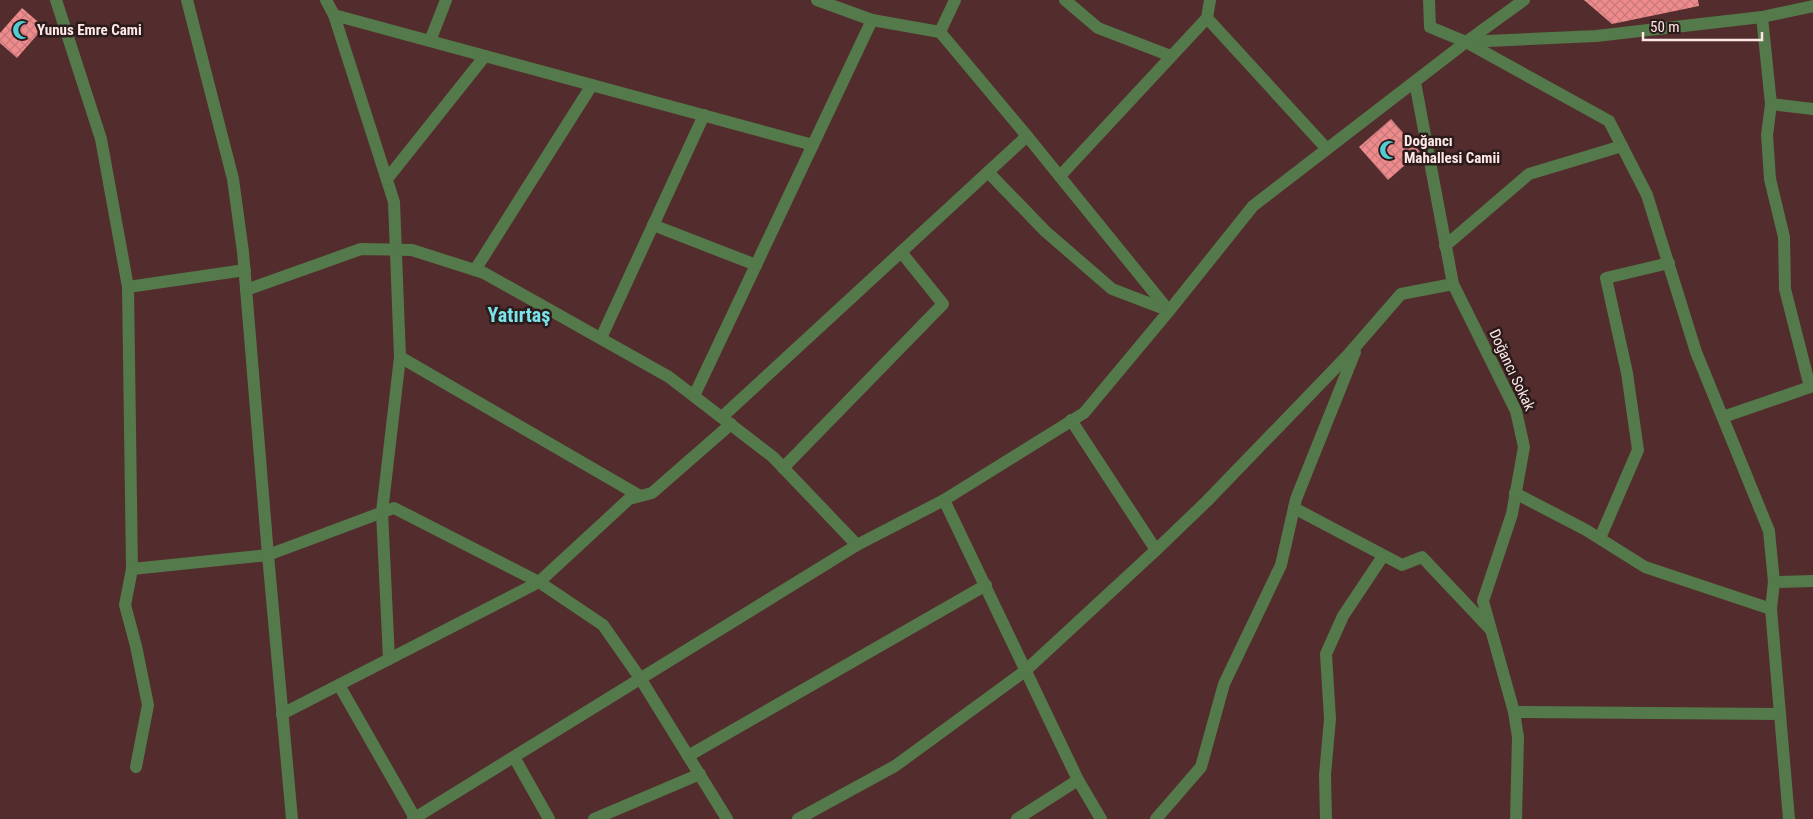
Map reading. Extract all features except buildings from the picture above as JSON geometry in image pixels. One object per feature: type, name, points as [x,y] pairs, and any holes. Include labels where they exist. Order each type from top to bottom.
[{"type":"street","points":[[56,0],[101,139],[128,288],[132,569],[125,605],[136,646],[148,705],[136,767]]},
{"type":"street","points":[[187,0],[233,179],[246,290],[292,819]]},
{"type":"street","points":[[326,0],[334,15],[394,202],[400,357],[382,512],[389,659]]},
{"type":"street","points":[[430,41],[446,0]]},
{"type":"street","points":[[817,0],[872,20],[940,32],[1170,311]]},
{"type":"street","points":[[940,32],[954,0]]},
{"type":"street","points":[[1065,0],[1098,28],[1171,56]]},
{"type":"street","points":[[1060,176],[1207,18],[1210,0]]},
{"type":"street","points":[[1429,0],[1430,27],[1466,42],[1609,121],[1648,195],[1696,352],[1769,531],[1774,582],[1771,608],[1789,819]]},
{"type":"street","points":[[339,685],[414,819],[857,545],[944,500],[1084,413],[1170,311],[1253,206],[1466,42],[1524,0]]},
{"type":"street","points":[[1466,42],[1596,36],[1762,17],[1813,6]]},
{"type":"street","points":[[334,15],[813,145]]},
{"type":"street","points":[[1723,417],[1812,387],[1785,288],[1784,237],[1770,179],[1766,135],[1772,104],[1762,17]]},
{"type":"street","points":[[1207,18],[1327,149]]},
{"type":"street","points":[[694,396],[872,20]]},
{"type":"street","points":[[387,179],[486,56]]},
{"type":"street","name":"Doğancı Sokak","points":[[1415,82],[1453,284],[1516,411],[1524,447],[1512,514],[1483,601],[1514,712],[1518,737],[1516,819]]},
{"type":"street","points":[[476,270],[592,85]]},
{"type":"street","points":[[1772,104],[1813,108]]},
{"type":"street","points":[[601,338],[704,115]]},
{"type":"street","points":[[282,714],[539,582],[629,499],[652,493],[900,252],[1027,136]]},
{"type":"street","points":[[1446,246],[1529,174],[1622,146]]},
{"type":"street","points":[[988,172],[1045,231],[1112,289],[1170,311]]},
{"type":"street","points":[[653,225],[756,265]]},
{"type":"street","points":[[246,290],[361,249],[412,250],[484,273],[669,377],[773,457],[857,545]]},
{"type":"street","points":[[783,468],[943,304],[900,252]]},
{"type":"street","points":[[1600,538],[1638,450],[1627,373],[1606,278],[1669,263]]},
{"type":"street","points":[[128,288],[244,270]]},
{"type":"street","points":[[798,819],[895,766],[1025,671],[1156,550],[1358,345],[1401,294],[1453,284]]},
{"type":"street","points":[[1156,819],[1202,767],[1224,684],[1281,565],[1294,508],[1358,345]]},
{"type":"street","points":[[400,357],[640,496]]},
{"type":"street","points":[[1071,420],[1156,550]]},
{"type":"street","points":[[1515,493],[1600,538],[1645,567],[1771,608]]},
{"type":"street","points":[[944,500],[1078,780],[1101,819]]},
{"type":"street","points":[[132,569],[268,555],[394,508],[539,582],[603,625],[640,678],[727,819]]},
{"type":"street","points":[[1294,508],[1402,565],[1422,557],[1491,631]]},
{"type":"street","points":[[1326,819],[1325,775],[1330,719],[1326,654],[1343,616],[1384,556]]},
{"type":"street","points":[[1774,582],[1813,581]]},
{"type":"street","points":[[688,756],[986,585]]},
{"type":"street","points":[[1514,712],[1779,714]]},
{"type":"street","points":[[514,757],[549,819]]},
{"type":"street","points":[[594,819],[700,774]]},
{"type":"street","points":[[1016,819],[1078,780]]},
{"type":"place","name":"Yunus Emre Cami","points":[[22,30]]},
{"type":"place","name":"Doğancı Mahallesi Camii","points":[[1389,150]]},
{"type":"district","name":"Yatırtaş","points":[[519,315]]}]
